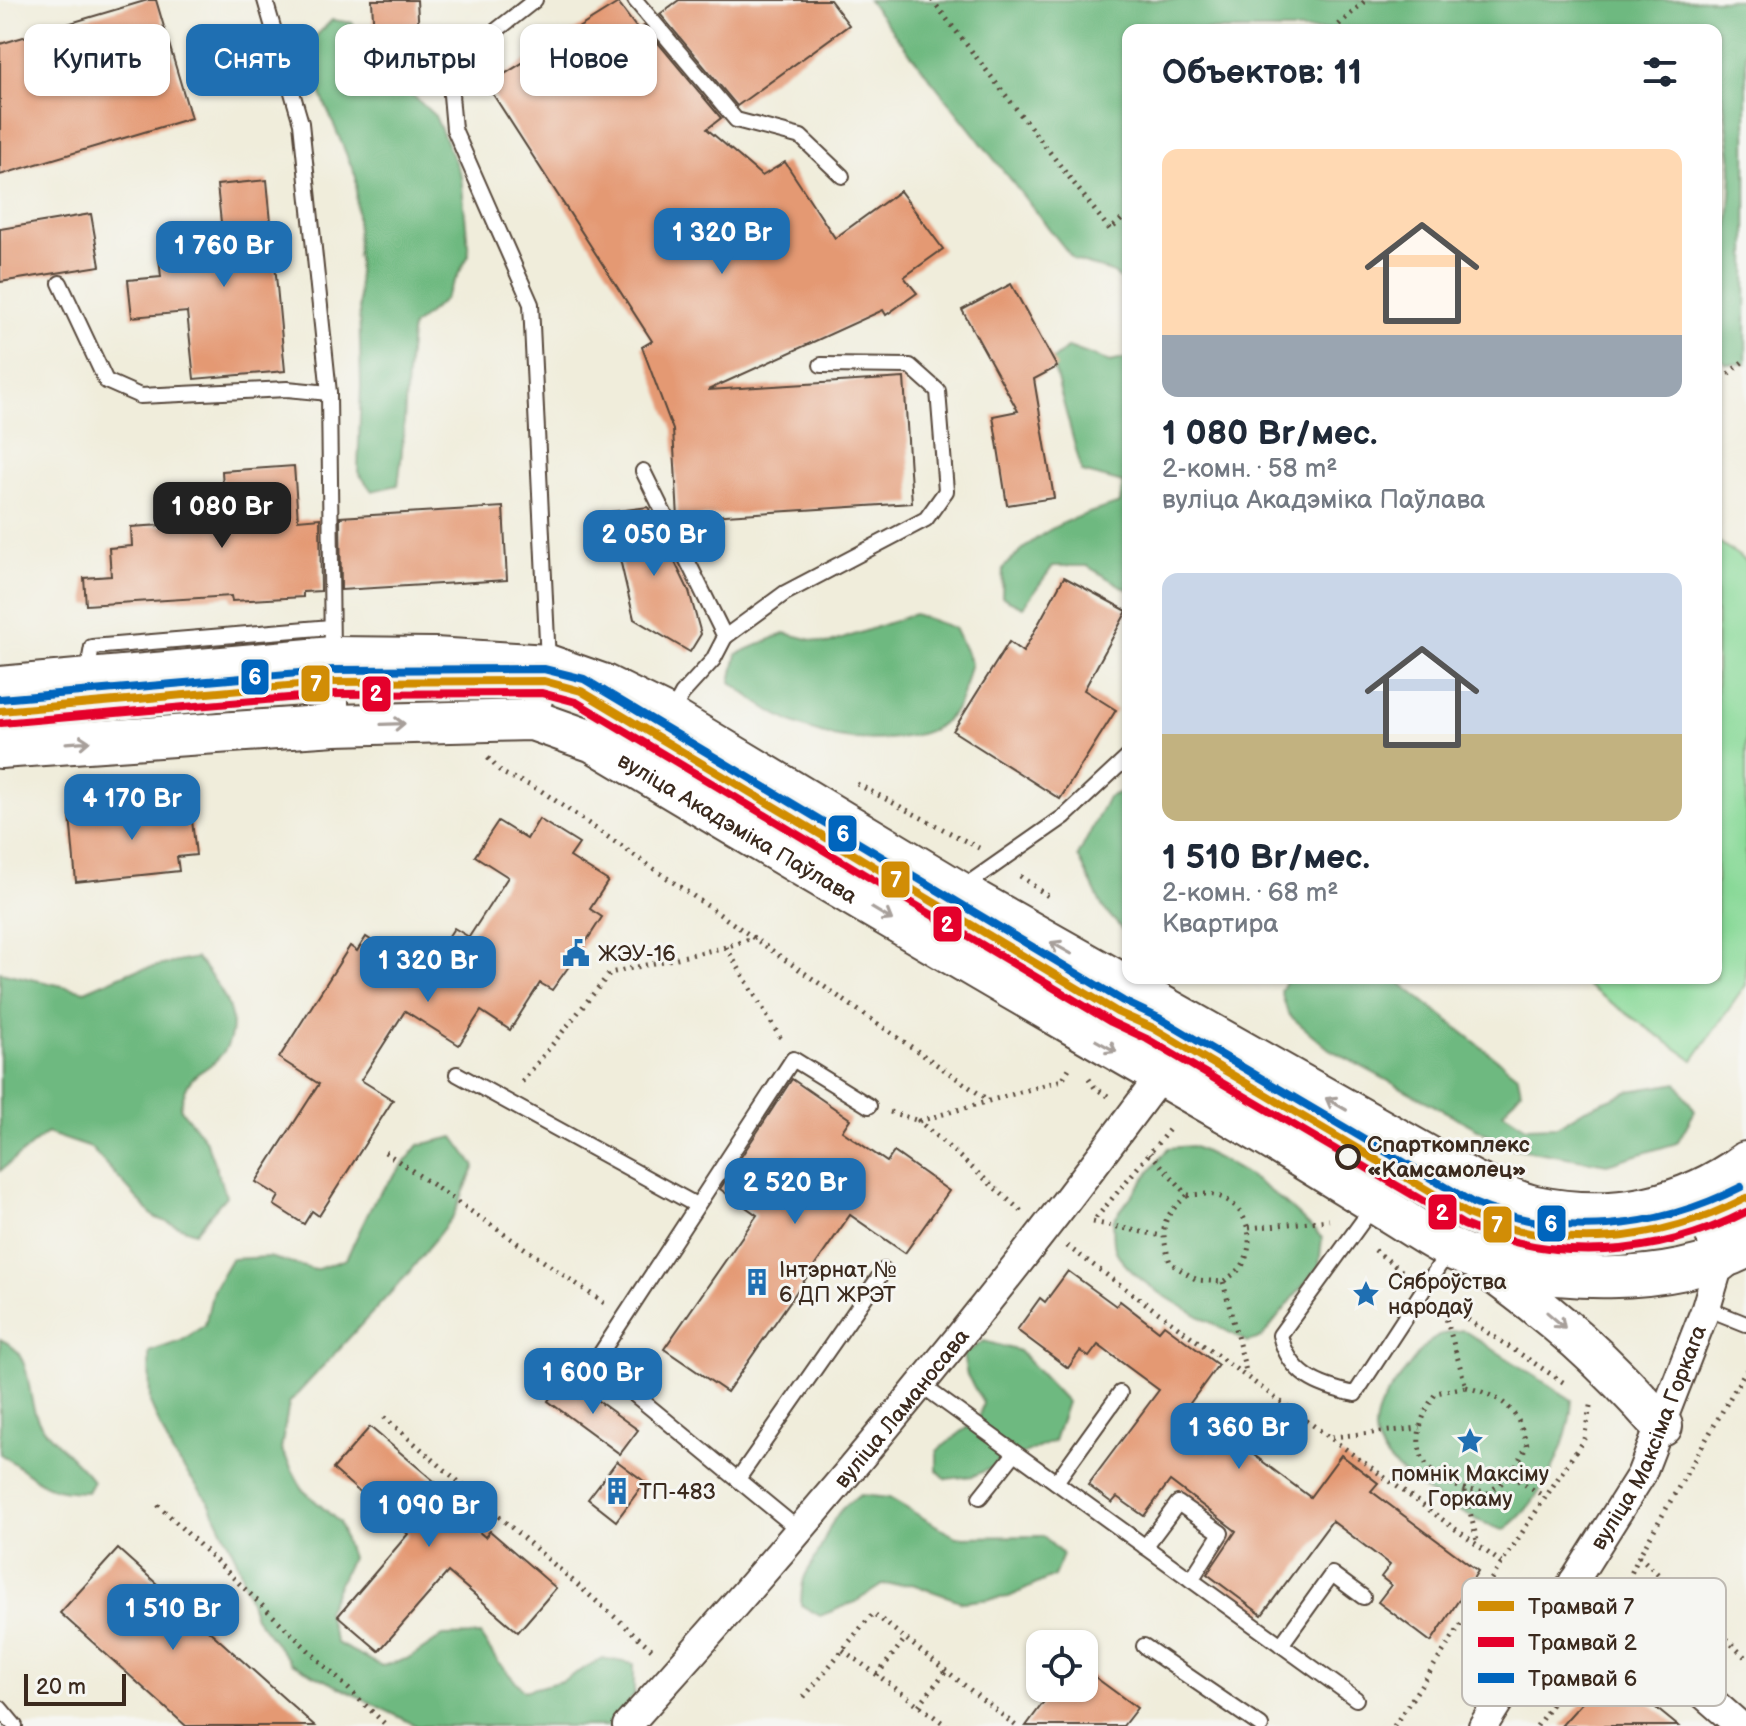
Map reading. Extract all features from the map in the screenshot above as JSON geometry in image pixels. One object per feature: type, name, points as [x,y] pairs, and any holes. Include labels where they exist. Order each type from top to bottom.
[{"type":"main road","points":[[0,687],[86,679],[332,642],[434,658],[548,665],[602,684],[669,717],[958,891],[1122,984]]},
{"type":"main road","name":"вуліца Акадэміка Паўлава","points":[[0,748],[335,725],[532,720],[594,742],[1161,1077],[1365,1218],[1461,1252],[1551,1274],[1608,1276],[1662,1272],[1733,1255]]},
{"type":"main road","points":[[1123,984],[1472,1181],[1533,1206],[1589,1213],[1644,1210],[1693,1192],[1746,1162]]},
{"type":"main road","name":"вуліца Максіма Горкага","points":[[1733,1255],[1746,1196]]},
{"type":"main road","points":[[1461,1252],[1545,1309],[1614,1370],[1662,1426]]},
{"type":"street","points":[[332,642],[335,725]]},
{"type":"street","points":[[532,720],[548,665]]},
{"type":"street","name":"вуліца Ламаносава","points":[[627,1726],[799,1530],[1046,1230],[1197,1026]]},
{"type":"street","points":[[1693,1192],[1733,1255]]},
{"type":"street","name":"вуліца Максіма Горкага","points":[[1576,1578],[1641,1475],[1706,1308],[1733,1255]]},
{"type":"street","name":"вуліца Максіма Горкага","points":[[1483,1726],[1496,1706]]},
{"type":"street","points":[[1717,1706],[1740,1726]]},
{"type":"lane","points":[[265,0],[301,123],[329,393],[332,642]]},
{"type":"lane","points":[[535,0],[465,55],[451,95],[454,129],[531,304],[548,665]]},
{"type":"lane","points":[[635,0],[736,120],[801,137],[842,176]]},
{"type":"lane","points":[[60,283],[106,381],[140,396],[287,389],[329,393]]},
{"type":"lane","points":[[641,770],[682,694],[713,660],[725,637],[785,593],[926,519],[946,491],[938,391],[910,366],[821,365]]},
{"type":"lane","points":[[643,471],[725,637]]},
{"type":"lane","points":[[958,891],[1065,816],[1122,763]]},
{"type":"lane","points":[[799,1530],[595,1362],[793,1059],[869,1106]]},
{"type":"lane","points":[[457,1074],[696,1205]]},
{"type":"lane","points":[[1365,1218],[1280,1335],[1286,1359],[1324,1387],[1355,1394],[1424,1290],[1461,1252]]},
{"type":"lane","points":[[738,1479],[884,1270]]},
{"type":"lane","points":[[1706,1308],[1746,1324]]},
{"type":"lane","points":[[920,1384],[1356,1699]]},
{"type":"lane","points":[[1056,1482],[1120,1393]]},
{"type":"lane","points":[[980,1497],[1015,1453]]},
{"type":"lane","points":[[1145,1547],[1178,1503],[1221,1533],[1191,1580]]},
{"type":"lane","points":[[1281,1645],[1332,1574],[1363,1597]]},
{"type":"lane","points":[[1144,1646],[1261,1726]]},
{"type":"lane","points":[[0,1708],[15,1726]]},
{"type":"path","points":[[932,0],[1110,230],[1122,219]]},
{"type":"path","points":[[1340,24],[1366,0]]},
{"type":"path","points":[[1722,379],[1746,359]]},
{"type":"path","points":[[485,754],[502,773],[540,790],[756,937],[988,1101]]},
{"type":"path","points":[[507,1102],[610,973],[726,947],[756,937]]},
{"type":"path","points":[[726,947],[793,1059]]},
{"type":"path","points":[[1058,1055],[1072,1064],[1083,1066],[1095,1088],[1135,1112],[1185,1132]]},
{"type":"path","points":[[1072,1064],[1062,1080],[919,1121],[1001,1196],[1502,1563]]},
{"type":"path","points":[[385,1152],[624,1317]]},
{"type":"path","points":[[1150,1153],[1188,1195]]},
{"type":"path","points":[[1188,1195],[1214,1195],[1236,1206],[1249,1228],[1251,1242],[1241,1268],[1223,1282],[1197,1280],[1170,1263],[1162,1236],[1168,1212],[1188,1195]]},
{"type":"path","points":[[1249,1228],[1338,1219],[1325,1211]]},
{"type":"path","points":[[1365,1218],[1424,1290],[1591,1400],[1584,1439],[1492,1578]]},
{"type":"path","points":[[1093,1222],[1162,1236]]},
{"type":"path","points":[[1223,1282],[1247,1376]]},
{"type":"path","points":[[1442,1303],[1466,1387]]},
{"type":"path","points":[[1629,1578],[1746,1370]]},
{"type":"path","points":[[1466,1387],[1492,1394],[1520,1415],[1527,1445],[1511,1476],[1488,1493],[1465,1491],[1432,1475],[1416,1448],[1420,1428],[1422,1413],[1436,1393],[1466,1387]]},
{"type":"path","points":[[384,1417],[677,1671]]},
{"type":"path","points":[[1331,1438],[1420,1428]]},
{"type":"path","points":[[1511,1476],[1545,1497]]},
{"type":"path","points":[[1465,1491],[1478,1545]]},
{"type":"path","points":[[158,1505],[387,1726]]},
{"type":"path","points":[[1639,1556],[1662,1578]]},
{"type":"path","points":[[804,1697],[873,1613],[1016,1726]]},
{"type":"path","points":[[1394,1726],[1462,1623]]},
{"type":"path","points":[[877,1675],[905,1639]]},
{"type":"path","points":[[1726,1639],[1746,1658]]},
{"type":"path","points":[[843,1650],[947,1726]]},
{"type":"path","points":[[919,1705],[946,1671]]},
{"type":"path","points":[[1537,1726],[1551,1706]]},
{"type":"green space","points":[[868,0],[1746,0],[1746,364],[1726,364],[1722,360],[1722,277],[1732,170],[1722,96],[1722,24],[1122,24],[1122,282],[1114,273],[1074,260]]},
{"type":"green space","points":[[332,20],[354,24],[335,24],[335,96],[413,96],[435,116],[461,176],[469,255],[444,300],[412,327],[398,485],[372,491],[358,472],[361,385],[356,177],[319,90],[319,33]]},
{"type":"green space","points":[[1068,347],[1110,362],[1122,359],[1122,483],[1082,472],[1052,361]]},
{"type":"green space","points":[[1122,490],[1122,586],[1087,566],[1053,566],[1023,607],[1002,597],[1003,568],[1017,554],[1056,526],[1120,503]]},
{"type":"green space","points":[[1722,544],[1746,561],[1746,985],[1693,1060],[1585,984],[1722,984]]},
{"type":"green space","points":[[914,614],[954,628],[971,663],[955,710],[945,721],[926,732],[873,740],[828,735],[787,720],[731,682],[737,654],[785,633],[828,644]]},
{"type":"green space","points":[[1122,791],[1122,929],[1103,908],[1078,856],[1108,797]]},
{"type":"green space","points":[[196,958],[220,989],[232,1026],[224,1051],[193,1077],[180,1108],[206,1141],[226,1196],[195,1232],[155,1218],[91,1148],[47,1133],[0,1171],[0,972],[85,991],[129,972]]},
{"type":"green space","points":[[1285,984],[1402,984],[1518,1076],[1521,1091],[1503,1112],[1526,1127],[1557,1126],[1585,1109],[1630,1091],[1677,1083],[1695,1111],[1677,1143],[1607,1164],[1513,1148],[1329,1049],[1288,1014],[1281,991]]},
{"type":"green space","points":[[454,1137],[475,1166],[453,1216],[406,1276],[289,1403],[281,1449],[303,1490],[339,1522],[351,1558],[326,1611],[336,1643],[382,1666],[410,1658],[443,1636],[480,1635],[498,1662],[524,1691],[562,1681],[602,1658],[634,1664],[634,1695],[611,1726],[417,1726],[291,1663],[255,1617],[236,1558],[209,1502],[172,1453],[150,1403],[149,1352],[181,1341],[205,1325],[213,1290],[231,1259],[269,1257],[315,1270],[346,1259],[375,1199],[419,1145]]},
{"type":"green space","points":[[1192,1146],[1262,1185],[1322,1238],[1319,1266],[1261,1338],[1247,1342],[1175,1302],[1139,1278],[1116,1251],[1113,1220],[1168,1148]]},
{"type":"green space","points":[[1463,1330],[1572,1400],[1565,1436],[1551,1472],[1530,1505],[1504,1530],[1448,1505],[1426,1491],[1389,1460],[1378,1444],[1375,1429],[1378,1412],[1395,1383],[1436,1338]]},
{"type":"green space","points":[[0,1339],[11,1346],[24,1365],[38,1420],[93,1481],[87,1492],[48,1486],[0,1454]]},
{"type":"green space","points":[[984,1341],[1019,1351],[1067,1402],[1054,1441],[973,1476],[946,1479],[937,1470],[937,1451],[979,1418],[983,1403],[967,1375],[963,1355]]},
{"type":"green space","points":[[861,1495],[889,1498],[956,1537],[1043,1536],[1063,1555],[1054,1576],[1009,1597],[963,1602],[912,1584],[882,1585],[855,1602],[820,1616],[801,1605],[804,1578],[836,1517],[846,1505]]},
{"type":"building","points":[[156,0],[163,24],[67,24]]},
{"type":"building","points":[[372,0],[417,0],[418,24],[373,24]]},
{"type":"building","points":[[679,0],[830,0],[849,25],[737,106],[660,14]]},
{"type":"building","points":[[618,3],[634,24],[584,24]]},
{"type":"building","points":[[24,37],[24,96],[170,96],[170,47],[191,118],[0,175],[0,44]]},
{"type":"building","points":[[657,42],[721,118],[707,129],[762,176],[785,162],[835,238],[900,191],[943,249],[904,277],[917,293],[886,315],[883,310],[708,390],[904,378],[912,503],[678,518],[673,430],[642,347],[652,341],[494,96],[504,96],[504,74],[520,64],[520,96],[657,96]]},
{"type":"building","points":[[267,180],[285,371],[194,379],[187,312],[132,317],[128,280],[161,277],[158,247],[223,241],[217,185]]},
{"type":"building","points":[[91,214],[100,266],[0,282],[0,229]]},
{"type":"building","points":[[1011,284],[1057,367],[1034,379],[1054,498],[1007,505],[993,416],[1018,411],[962,310]]},
{"type":"building","points":[[294,466],[298,520],[320,518],[321,591],[303,592],[303,597],[232,601],[231,596],[86,605],[84,578],[111,576],[109,548],[132,546],[131,527],[225,521],[222,471]]},
{"type":"building","points":[[503,507],[507,580],[341,590],[340,517]]},
{"type":"building","points":[[648,507],[689,591],[701,634],[690,652],[634,619],[609,512]]},
{"type":"building","points":[[1064,577],[1122,608],[1122,620],[1084,690],[1116,710],[1060,799],[953,731],[1009,642],[1023,652]]},
{"type":"building","points":[[190,803],[196,855],[177,857],[179,871],[76,882],[70,816]]},
{"type":"building","points":[[539,819],[579,844],[570,857],[608,881],[590,909],[602,917],[552,990],[540,983],[510,1030],[481,1011],[459,1045],[405,1011],[361,1080],[393,1100],[319,1216],[312,1211],[304,1224],[274,1205],[279,1196],[256,1182],[319,1084],[279,1058],[350,946],[357,951],[366,937],[424,975],[454,928],[469,937],[508,877],[475,856],[498,821],[527,839]]},
{"type":"building","name":"Інтэрнат № 6 ДП ЖРЭТ","points":[[792,1079],[850,1119],[842,1131],[887,1162],[894,1152],[949,1191],[905,1253],[850,1215],[727,1392],[664,1349],[757,1215],[720,1189]]},
{"type":"building","points":[[1068,1271],[1116,1306],[1120,1301],[1159,1331],[1164,1325],[1218,1365],[1188,1406],[1310,1497],[1341,1455],[1378,1483],[1371,1491],[1478,1571],[1473,1578],[1462,1578],[1462,1595],[1431,1642],[1378,1602],[1391,1585],[1381,1577],[1390,1565],[1332,1521],[1262,1615],[1207,1574],[1236,1531],[1170,1481],[1144,1516],[1117,1497],[1112,1503],[1088,1485],[1159,1390],[1098,1345],[1089,1357],[1080,1351],[1068,1368],[1017,1330],[1040,1298],[1045,1302]]},
{"type":"building","points":[[565,1377],[638,1430],[620,1454],[548,1401]]},
{"type":"building","points":[[370,1427],[440,1486],[434,1493],[485,1537],[490,1531],[556,1588],[518,1632],[448,1572],[379,1651],[338,1616],[408,1534],[333,1469]]},
{"type":"building","name":"ТП-483","points":[[617,1461],[645,1482],[616,1521],[588,1499]]},
{"type":"building","points":[[118,1549],[315,1726],[186,1726],[60,1613]]},
{"type":"building","points":[[1098,1679],[1137,1708],[1123,1726],[1026,1726],[1044,1702],[1098,1702]]},
{"type":"building","points":[[1579,1706],[1654,1706],[1678,1726],[1561,1726]]},
{"type":"tram line","name":"6","points":[[0,699],[333,670],[544,669],[584,679],[1123,1001],[1159,1018],[1473,1203],[1506,1215],[1540,1222],[1574,1226],[1608,1225],[1676,1213],[1741,1187]]},
{"type":"tram line","name":"7","points":[[0,711],[333,682],[544,681],[581,691],[1117,1012],[1153,1028],[1468,1214],[1538,1234],[1608,1238],[1679,1225],[1746,1198]]},
{"type":"tram line","name":"2","points":[[1,723],[334,694],[542,693],[576,702],[1111,1022],[1147,1039],[1464,1225],[1534,1246],[1606,1250],[1677,1238],[1746,1212]]},
{"type":"place","name":"ЖЭУ-16","points":[[576,953]]},
{"type":"place","name":"Спарткомплекс «Камсамолец»","points":[[1348,1157]]},
{"type":"place","name":"Інтэрнат № 6 ДП ЖРЭТ","points":[[757,1282]]},
{"type":"place","name":"Сяброўства народаў","points":[[1366,1294]]},
{"type":"place","name":"помнік Максіму Горкаму","points":[[1470,1441]]},
{"type":"place","name":"ТП-483","points":[[617,1491]]}]
